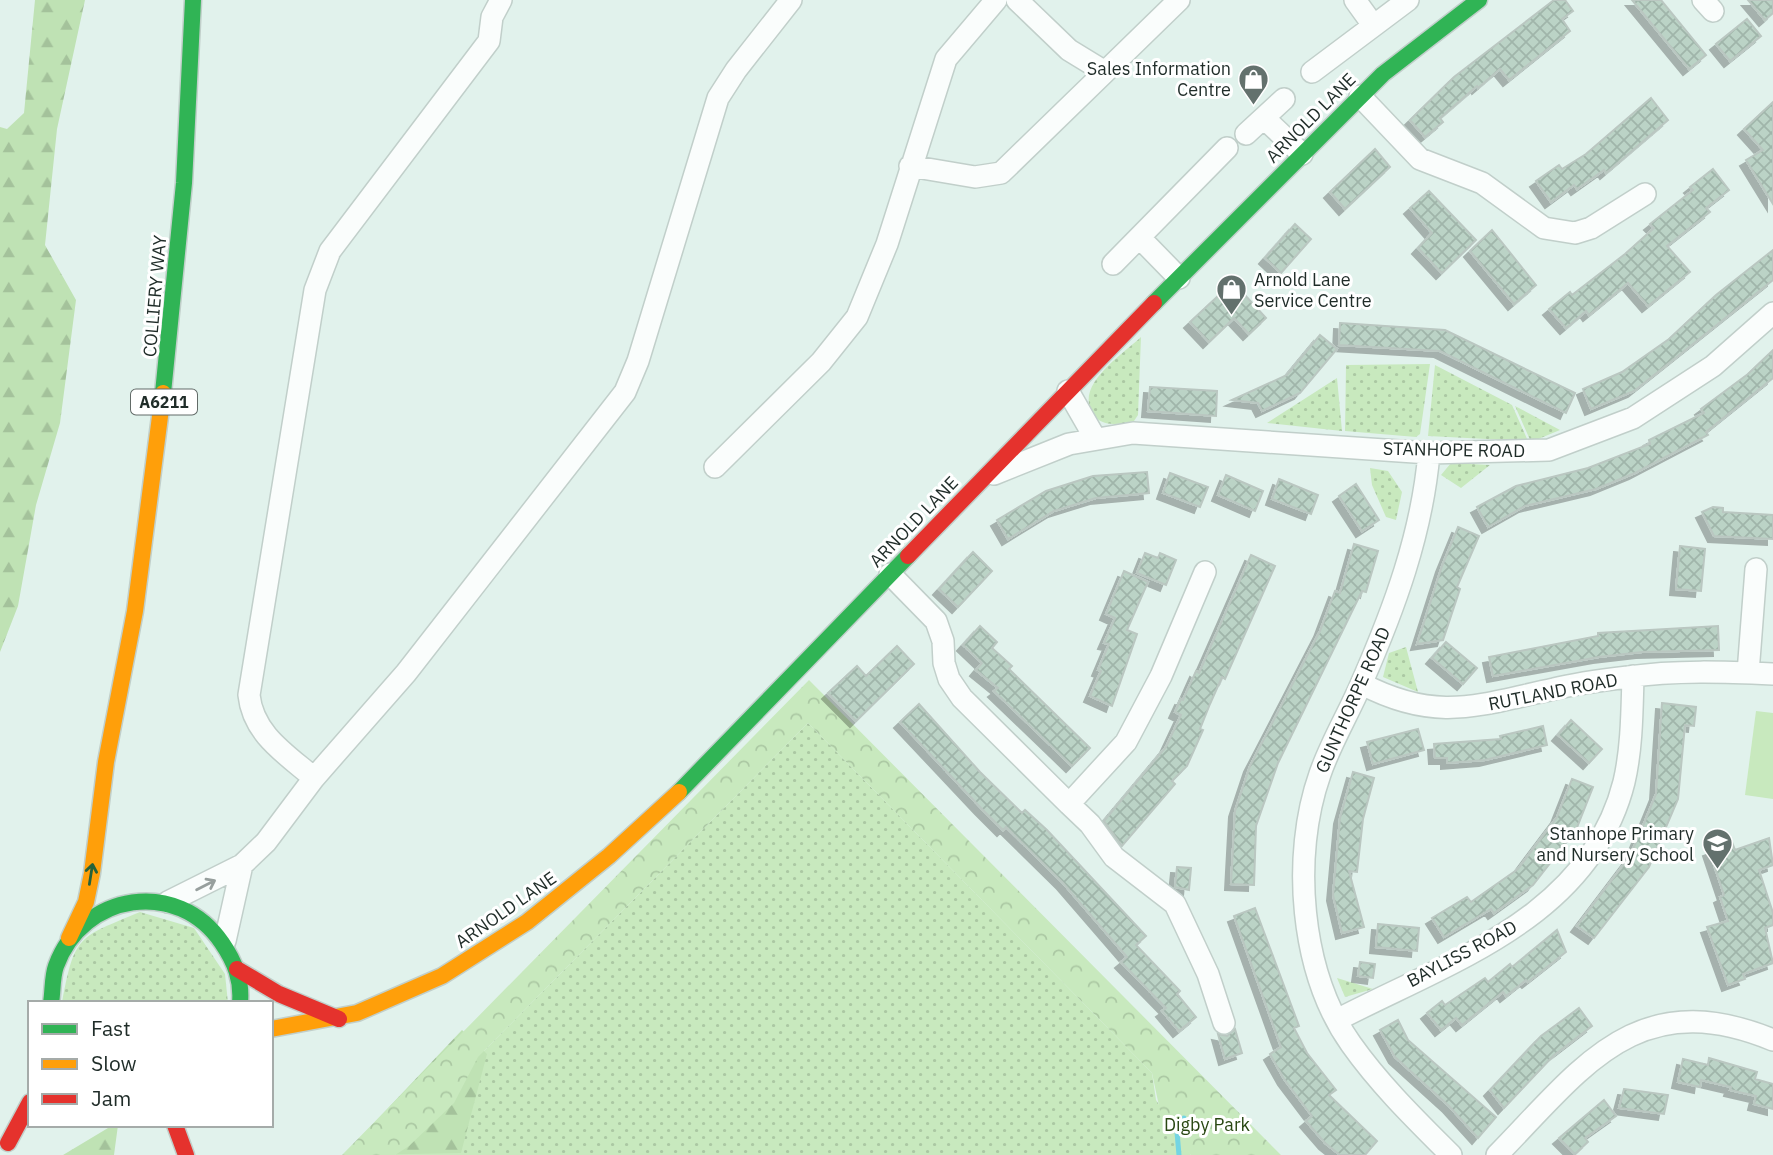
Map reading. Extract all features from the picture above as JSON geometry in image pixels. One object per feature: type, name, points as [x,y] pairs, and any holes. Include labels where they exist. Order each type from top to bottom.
[{"type":"street","name":"COLLIERY WAY","points":[[51,1001],[53,970],[86,902],[101,800],[135,611],[160,433],[184,183],[193,0]]},
{"type":"street","points":[[314,778],[261,730],[251,708],[249,695],[315,290],[330,251],[489,41],[492,17],[501,0]]},
{"type":"street","points":[[69,938],[89,918],[111,906],[158,901],[243,865],[266,842],[314,778],[406,673],[625,392],[638,361],[718,98],[736,69],[791,0]]},
{"type":"street","points":[[715,467],[821,362],[857,317],[867,299],[887,244],[946,59],[996,0]]},
{"type":"street","points":[[1017,0],[1069,50],[1105,72]]},
{"type":"street","points":[[910,166],[975,177],[1001,173],[1179,0]]},
{"type":"street","points":[[1354,0],[1373,25]]},
{"type":"street","points":[[1312,72],[1408,0]]},
{"type":"street","name":"ARNOLD LANE","points":[[273,1029],[297,1028],[339,1019],[400,997],[472,959],[536,916],[607,858],[676,794],[1360,96],[1406,54],[1479,0]]},
{"type":"street","points":[[1360,96],[1420,159],[1482,183],[1544,228],[1575,233],[1591,228],[1645,194]]},
{"type":"street","points":[[1246,134],[1265,119],[1283,99]]},
{"type":"street","points":[[1265,119],[1302,154]]},
{"type":"street","points":[[1113,264],[1227,148]]},
{"type":"street","points":[[1140,238],[1179,278]]},
{"type":"street","name":"STANHOPE ROAD","points":[[982,480],[1039,453],[1095,438],[1133,433],[1429,453],[1549,450],[1633,418],[1713,366],[1773,313]]},
{"type":"street","points":[[1068,391],[1095,438]]},
{"type":"street","name":"GUNTHORPE ROAD","points":[[1429,453],[1405,574],[1362,684],[1321,771],[1306,836],[1304,912],[1311,948],[1336,1020],[1376,1077],[1451,1155]]},
{"type":"street","points":[[1748,673],[1756,569]]},
{"type":"street","points":[[1069,804],[1126,741],[1161,676],[1205,572]]},
{"type":"street","points":[[890,574],[936,621],[943,641],[944,663],[949,679],[962,698],[1069,804],[1114,857],[1175,904],[1208,974],[1224,1023]]},
{"type":"street","name":"RUTLAND ROAD","points":[[1362,684],[1444,709],[1468,709],[1554,689],[1633,676],[1773,674]]},
{"type":"street","name":"BAYLISS ROAD","points":[[1336,1020],[1504,935],[1558,895],[1581,870],[1606,827],[1624,781],[1633,676]]},
{"type":"street","name":"COLLIERY WAY","points":[[101,800],[111,860]]},
{"type":"street","points":[[225,942],[243,865]]},
{"type":"street","points":[[131,891],[199,916],[225,942],[237,969],[240,1001]]},
{"type":"street","points":[[237,969],[279,994],[339,1019]]},
{"type":"street","points":[[1497,1155],[1580,1070],[1618,1039],[1646,1028],[1690,1021],[1744,1028],[1773,1040]]},
{"type":"street","points":[[4,1148],[28,1105]]},
{"type":"street","points":[[4,1148],[28,1125]]},
{"type":"street","points":[[176,1127],[189,1155]]},
{"type":"street","points":[[189,1155],[196,1127]]},
{"type":"green space","points":[[35,0],[85,0],[57,129],[45,245],[76,300],[60,423],[36,505],[18,606],[0,652],[0,127],[7,129],[24,113]]},
{"type":"green space","points":[[1141,337],[1138,415],[1134,421],[1123,423],[1101,421],[1093,414],[1089,403],[1090,392],[1103,371]]},
{"type":"green space","points":[[1430,364],[1420,434],[1416,437],[1345,431],[1346,365]]},
{"type":"green space","points":[[1435,365],[1512,405],[1528,441],[1428,436]]},
{"type":"green space","points":[[1337,378],[1342,431],[1267,423]]},
{"type":"green space","points":[[1515,406],[1560,430],[1531,442]]},
{"type":"green space","points":[[1451,463],[1490,465],[1461,488],[1441,475]]},
{"type":"green space","points":[[1370,468],[1388,471],[1402,492],[1396,520],[1386,517],[1372,485]]},
{"type":"green space","points":[[1406,647],[1418,692],[1383,677],[1389,653]]},
{"type":"green space","name":"Digby Park","points":[[809,680],[1281,1155],[1191,1155],[1162,1120],[1152,1073],[808,723],[478,1057],[454,1103],[409,1146],[395,1155],[342,1155]]},
{"type":"green space","points":[[1756,711],[1773,713],[1773,799],[1745,795]]},
{"type":"green space","points":[[808,723],[1152,1073],[1156,1100],[1191,1155],[395,1155],[478,1057]]},
{"type":"green space","points":[[140,912],[194,928],[225,974],[228,1001],[62,1001],[76,951],[83,941],[103,927]]},
{"type":"green space","points":[[1337,978],[1373,989],[1345,997]]},
{"type":"green space","points":[[462,1030],[487,1054],[461,1153],[361,1155],[353,1145]]},
{"type":"green space","points":[[110,1127],[118,1127],[114,1155],[63,1155]]},
{"type":"building","points":[[1554,0],[1565,0],[1573,11],[1562,19],[1570,31],[1509,80],[1500,69],[1440,118],[1443,122],[1425,137],[1410,120],[1454,77]]},
{"type":"building","points":[[1632,0],[1661,0],[1706,55],[1689,69]]},
{"type":"building","points":[[1748,0],[1773,0],[1773,13],[1765,20]]},
{"type":"building","points":[[1747,19],[1761,36],[1730,61],[1716,44]]},
{"type":"building","points":[[1651,98],[1668,120],[1606,173],[1604,170],[1577,189],[1574,185],[1551,202],[1536,181],[1559,165],[1562,169],[1586,154]]},
{"type":"building","points":[[1773,102],[1773,204],[1746,160],[1763,150],[1744,129]]},
{"type":"building","points":[[1375,149],[1390,167],[1345,209],[1330,192]]},
{"type":"building","points":[[1713,169],[1729,190],[1706,208],[1710,212],[1667,246],[1690,272],[1648,306],[1628,283],[1589,315],[1586,311],[1566,328],[1549,309],[1570,292],[1572,295],[1625,254],[1654,228],[1650,224],[1693,190],[1690,187]]},
{"type":"building","points":[[1429,191],[1476,240],[1442,273],[1418,248],[1432,233],[1410,208]]},
{"type":"building","points":[[1295,224],[1311,239],[1281,273],[1265,258]]},
{"type":"building","points":[[1492,230],[1536,285],[1514,304],[1470,251]]},
{"type":"building","points":[[1773,250],[1773,280],[1634,391],[1591,409],[1583,389],[1622,372],[1669,339],[1716,295]]},
{"type":"building","name":"Arnold Lane Service Centre","points":[[1243,293],[1266,318],[1249,334],[1234,318],[1209,342],[1190,322],[1218,296],[1228,308]]},
{"type":"building","points":[[1340,323],[1445,330],[1575,393],[1566,413],[1440,351],[1339,345]]},
{"type":"building","points":[[1320,335],[1337,349],[1300,393],[1262,411],[1258,403],[1232,400],[1287,375]]},
{"type":"building","points":[[1773,350],[1773,378],[1706,432],[1708,435],[1635,473],[1596,489],[1525,506],[1488,527],[1477,507],[1516,486],[1588,468],[1650,444],[1649,440],[1704,413],[1701,409],[1748,374]]},
{"type":"building","points":[[1150,387],[1217,391],[1216,416],[1148,411]]},
{"type":"building","points":[[1147,472],[1149,493],[1096,498],[1054,511],[1008,539],[997,520],[1046,491],[1093,476]]},
{"type":"building","points":[[1170,473],[1208,487],[1200,507],[1163,493]]},
{"type":"building","points":[[1226,475],[1263,491],[1255,511],[1218,495]]},
{"type":"building","points":[[1279,479],[1318,495],[1311,514],[1272,499]]},
{"type":"building","points":[[1356,484],[1379,520],[1362,531],[1339,496]]},
{"type":"building","points":[[1713,507],[1723,508],[1723,512],[1773,515],[1773,539],[1714,536],[1702,512]]},
{"type":"building","points":[[1458,527],[1479,536],[1457,587],[1460,589],[1443,640],[1417,644],[1442,566]]},
{"type":"building","points":[[1354,544],[1378,551],[1366,592],[1362,591],[1278,763],[1256,826],[1254,885],[1231,884],[1235,811],[1250,766],[1320,631],[1335,591],[1340,593]]},
{"type":"building","points":[[1680,546],[1705,549],[1701,591],[1676,589]]},
{"type":"building","points":[[973,552],[992,571],[958,607],[939,589]]},
{"type":"building","points":[[1145,553],[1158,558],[1160,553],[1176,560],[1166,585],[1137,573]]},
{"type":"building","points":[[1251,555],[1275,566],[1225,679],[1222,677],[1210,704],[1200,729],[1203,730],[1187,766],[1172,781],[1175,784],[1122,846],[1104,821],[1166,747],[1181,715],[1175,712],[1196,671],[1199,673]]},
{"type":"building","points":[[1124,571],[1148,582],[1127,630],[1137,634],[1112,706],[1090,696],[1109,644],[1104,643],[1115,618],[1106,614]]},
{"type":"building","points":[[980,626],[997,642],[992,648],[1012,666],[1009,669],[1090,748],[1072,766],[994,691],[998,688],[976,670],[982,663],[963,645]]},
{"type":"building","points":[[1718,626],[1719,650],[1642,652],[1493,676],[1489,657],[1598,636],[1598,633]]},
{"type":"building","points":[[1446,642],[1477,668],[1463,684],[1432,658]]},
{"type":"building","points":[[897,646],[914,664],[856,721],[828,693],[857,666],[866,676]]},
{"type":"building","points":[[1662,703],[1696,707],[1694,726],[1685,725],[1678,799],[1649,867],[1594,938],[1577,926],[1630,856],[1656,794]]},
{"type":"building","points":[[919,704],[980,772],[1022,813],[1025,810],[1047,830],[1146,936],[1136,945],[1180,991],[1177,994],[1196,1017],[1179,1031],[1162,1011],[1166,1008],[1121,962],[1127,957],[1063,883],[1006,827],[1003,830],[900,722]]},
{"type":"building","points":[[1571,720],[1602,749],[1589,763],[1558,735]]},
{"type":"building","points":[[1543,726],[1547,745],[1485,760],[1447,763],[1447,758],[1435,758],[1434,744],[1501,739],[1500,736]]},
{"type":"building","points":[[1418,729],[1424,750],[1373,764],[1367,742]]},
{"type":"building","points":[[1353,772],[1374,778],[1363,819],[1357,872],[1349,871],[1364,927],[1342,933],[1333,895],[1340,818]]},
{"type":"building","points":[[1572,779],[1593,787],[1576,830],[1533,885],[1494,913],[1491,909],[1444,937],[1432,918],[1467,897],[1471,902],[1518,869],[1557,817]]},
{"type":"building","points":[[1769,838],[1773,865],[1759,870],[1773,913],[1773,925],[1765,928],[1773,963],[1743,974],[1745,979],[1728,985],[1707,927],[1728,921],[1720,897],[1724,895],[1709,850],[1732,842],[1735,850]]},
{"type":"building","points":[[1177,867],[1191,868],[1189,890],[1175,887]]},
{"type":"building","points":[[1255,908],[1299,1026],[1294,1028],[1307,1053],[1336,1090],[1329,1095],[1377,1141],[1365,1155],[1340,1155],[1325,1143],[1306,1121],[1312,1116],[1284,1079],[1270,1054],[1281,1047],[1234,916]]},
{"type":"building","points":[[1378,924],[1419,928],[1417,951],[1376,947]]},
{"type":"building","points":[[1557,930],[1566,952],[1506,996],[1503,992],[1462,1025],[1456,1018],[1441,1030],[1427,1013],[1442,1001],[1445,1005],[1485,978],[1488,982],[1510,964],[1512,967]]},
{"type":"building","points":[[1360,962],[1375,964],[1373,978],[1358,976]]},
{"type":"building","points":[[1579,1008],[1592,1026],[1553,1056],[1504,1108],[1490,1090],[1541,1036]]},
{"type":"building","points":[[1398,1020],[1408,1040],[1496,1117],[1478,1138],[1449,1106],[1395,1057],[1380,1030]]},
{"type":"building","points":[[1235,1029],[1242,1053],[1225,1059],[1218,1034],[1227,1036]]},
{"type":"building","points":[[1709,1058],[1757,1072],[1755,1079],[1773,1084],[1773,1109],[1754,1104],[1756,1096],[1730,1090],[1731,1087],[1701,1080],[1700,1087],[1678,1082],[1683,1059],[1708,1065]]},
{"type":"building","points":[[1624,1089],[1668,1095],[1664,1114],[1619,1108]]},
{"type":"building","points":[[1604,1100],[1616,1116],[1585,1138],[1588,1142],[1575,1154],[1559,1138]]},
{"type":"waterway","points":[[1179,1155],[1177,1132],[1184,1118]]},
{"type":"traffic: fast","points":[[163,393],[184,183],[193,0]]},
{"type":"traffic: fast","points":[[1154,303],[1383,74],[1479,0]]},
{"type":"traffic: fast","points":[[679,792],[908,556]]},
{"type":"traffic: fast","points":[[51,1001],[56,966],[69,941],[87,922],[109,909],[133,902],[157,902],[181,909],[203,922],[231,957],[237,972],[240,1001]]},
{"type":"traffic: slow","points":[[69,938],[86,902],[92,873],[106,762],[135,611],[163,393]]},
{"type":"traffic: slow","points":[[273,1029],[357,1013],[442,976],[527,922],[609,856],[679,792]]},
{"type":"traffic: jam","points":[[908,556],[1154,303]]},
{"type":"traffic: jam","points":[[237,969],[279,994],[339,1019]]},
{"type":"traffic: jam","points":[[8,1143],[28,1106]]},
{"type":"traffic: jam","points":[[176,1127],[186,1155]]},
{"type":"place","name":"Sales Information Centre","points":[[1254,106]]},
{"type":"place","name":"Arnold Lane Service Centre","points":[[1231,317]]},
{"type":"place","name":"Stanhope Primary and Nursery School","points":[[1717,871]]}]
